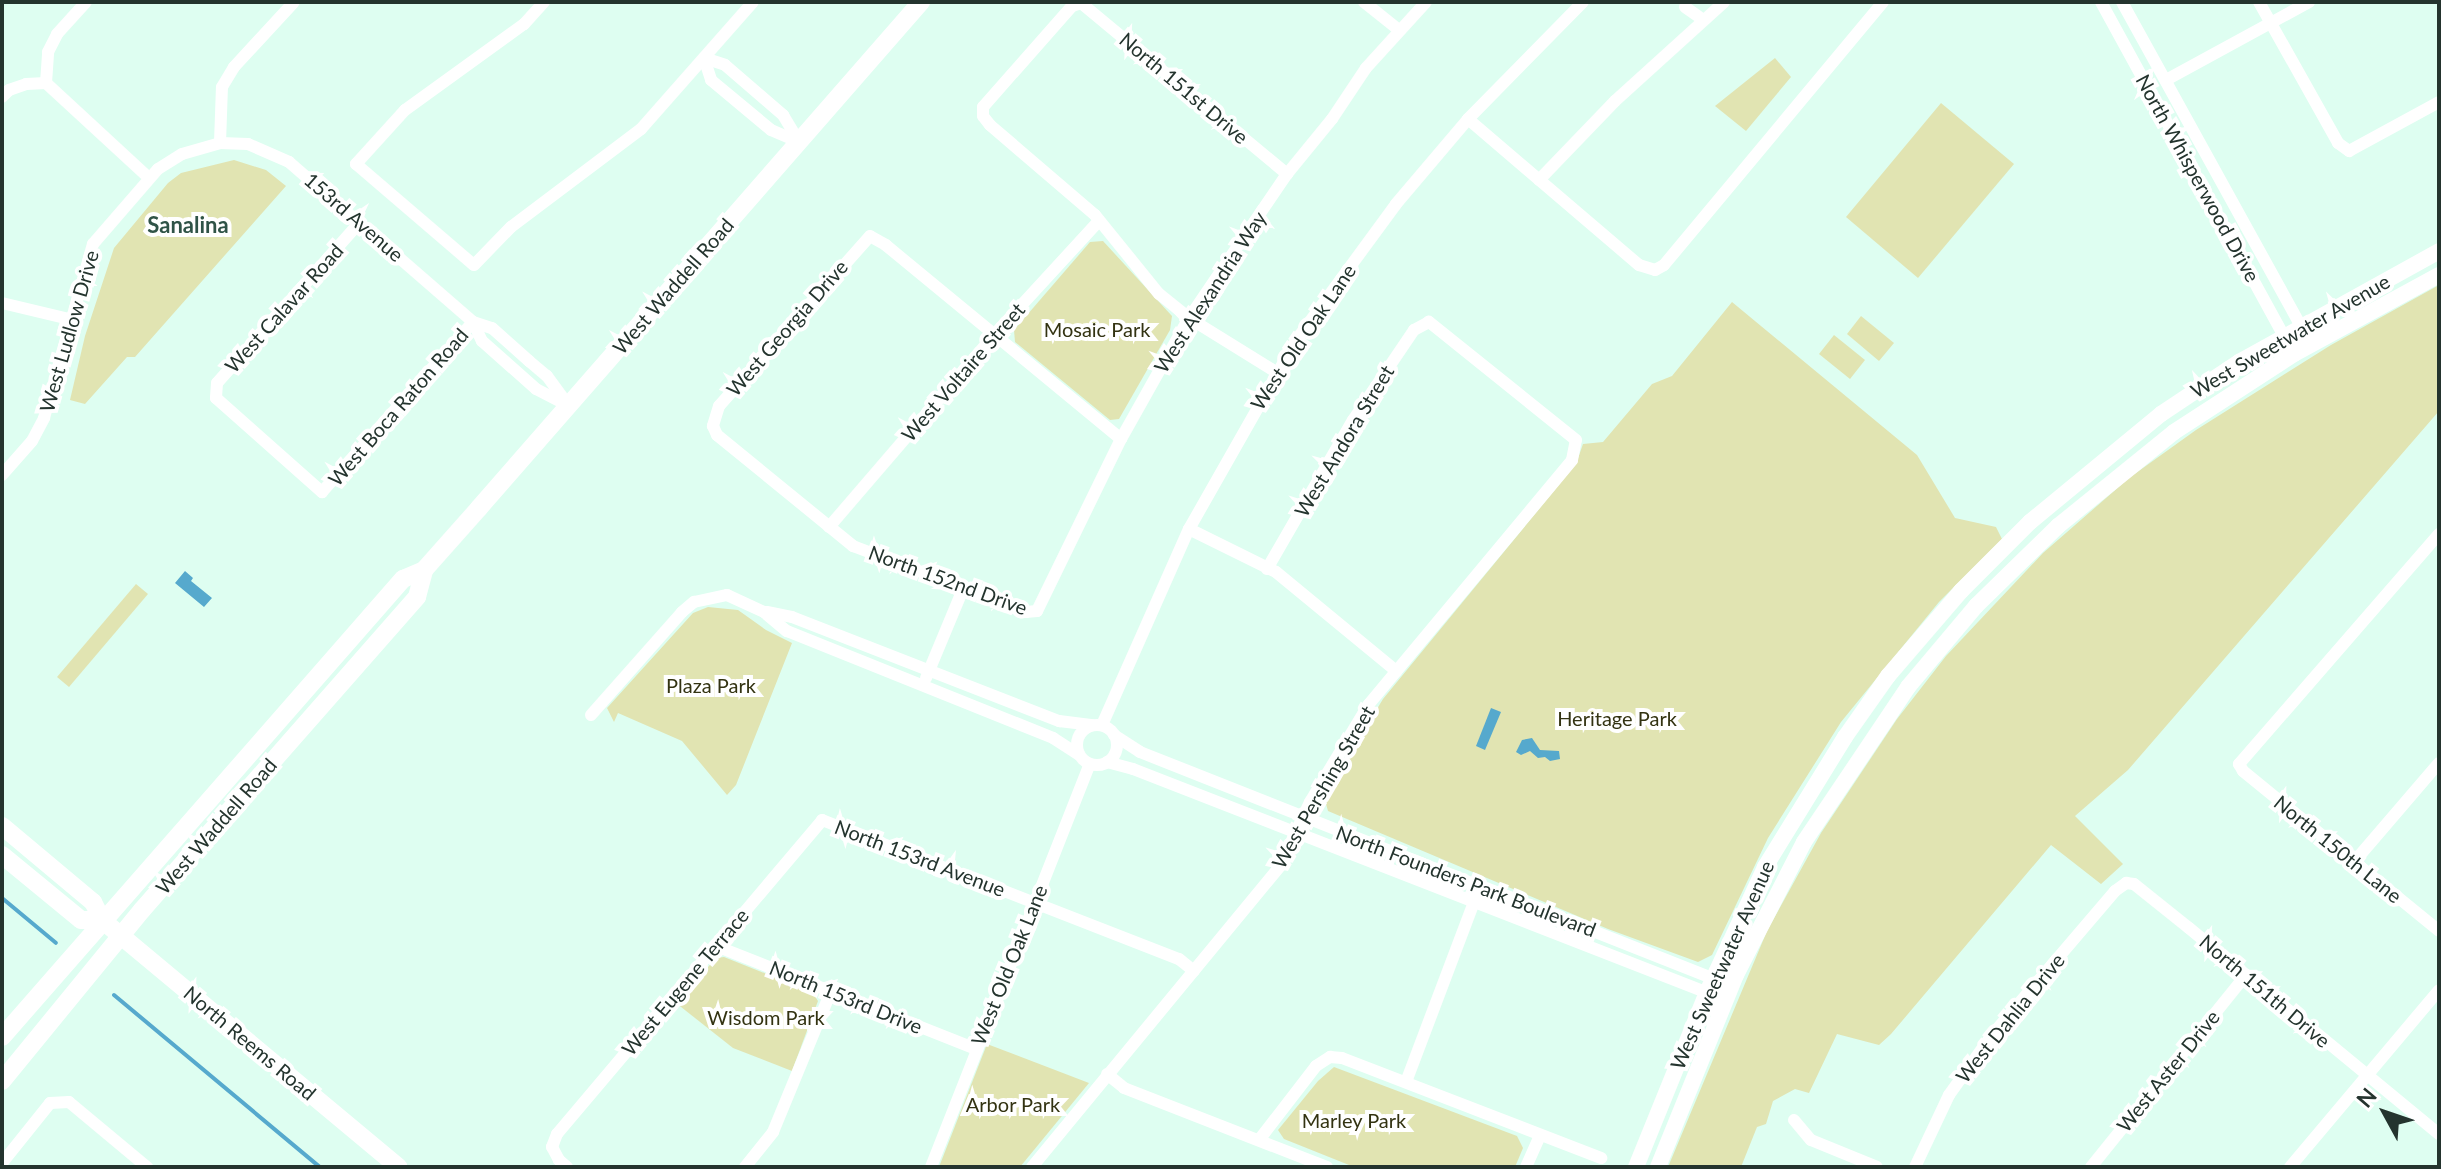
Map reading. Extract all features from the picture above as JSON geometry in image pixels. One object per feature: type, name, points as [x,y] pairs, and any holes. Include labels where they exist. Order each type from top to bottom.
[{"type":"main road","name":"West Waddell Road","points":[[2,1037],[403,579],[424,570],[921,2]]},
{"type":"main road","name":"West Waddell Road","points":[[2,1081],[121,936],[417,597],[424,570]]},
{"type":"main road","points":[[275,760],[298,713],[353,651],[360,629]]},
{"type":"main road","name":"North Reems Road","points":[[2,826],[93,902],[102,920],[398,1167]]},
{"type":"main road","name":"North Reems Road","points":[[2,855],[81,920],[102,920]]},
{"type":"street","points":[[46,83],[48,52],[57,34],[86,2]]},
{"type":"street","points":[[220,143],[222,87],[234,67],[294,2]]},
{"type":"street","points":[[544,2],[524,24],[405,110],[356,164],[474,265],[511,227],[641,129],[753,2]]},
{"type":"street","points":[[1364,2],[1399,30]]},
{"type":"street","name":"West Alexandria Way","points":[[1037,611],[1121,439],[1189,318],[1287,174],[1332,119],[1366,68],[1426,2]]},
{"type":"street","name":"West Old Oak Lane","points":[[1097,725],[1189,529],[1276,372],[1396,204],[1468,119],[1583,2]]},
{"type":"street","points":[[1539,180],[1694,10],[1724,2]]},
{"type":"street","points":[[1468,119],[1639,265],[1655,270],[1664,265],[1883,2]]},
{"type":"street","name":"North Whisperwood Drive","points":[[2101,2],[2294,354]]},
{"type":"street","name":"North Whisperwood Drive","points":[[2122,2],[2311,344]]},
{"type":"street","points":[[2259,2],[2338,143],[2349,151],[2439,102]]},
{"type":"street","points":[[2166,80],[2309,2]]},
{"type":"street","points":[[1081,3],[1072,6],[983,107],[983,116],[1099,221],[1159,294],[1189,318],[1276,372]]},
{"type":"street","name":"North 151st Drive","points":[[1081,3],[1287,174]]},
{"type":"street","points":[[704,58],[725,65],[783,115],[799,142]]},
{"type":"street","points":[[704,58],[711,80],[771,130],[799,142]]},
{"type":"street","points":[[2,97],[9,90],[26,84],[46,83],[149,178]]},
{"type":"street","name":"West Ludlow Drive","points":[[2,475],[32,441],[44,418],[69,319],[93,244],[149,178],[182,154],[220,143]]},
{"type":"street","name":"153rd Avenue","points":[[220,143],[248,144],[279,155],[473,322],[482,341],[536,389],[568,405]]},
{"type":"street","name":"West Voltaire Street","points":[[829,527],[994,335],[1099,221]]},
{"type":"street","name":"West Calavar Road","points":[[322,492],[216,398],[217,383],[360,222]]},
{"type":"street","name":"West Georgia Drive","points":[[713,426],[719,406],[870,236],[886,245],[994,335]]},
{"type":"street","name":"West Sweetwater Avenue","points":[[1636,1167],[1710,985],[1765,867],[1824,767],[1888,676],[1961,591],[2030,522],[2131,436],[2210,380],[2439,251]]},
{"type":"street","name":"West Sweetwater Avenue","points":[[1658,1167],[1729,993],[1781,883],[1841,782],[1908,687],[1976,606],[2058,526],[2114,478],[2201,412],[2311,344],[2439,275]]},
{"type":"street","points":[[2,303],[69,319]]},
{"type":"street","name":"West Boca Raton Road","points":[[322,492],[473,322]]},
{"type":"street","name":"West Andora Street","points":[[1267,569],[1353,420],[1414,330],[1429,322],[1576,440]]},
{"type":"street","points":[[994,335],[1121,439]]},
{"type":"street","name":"North 152nd Drive","points":[[713,426],[717,435],[853,546],[1026,612],[1037,611]]},
{"type":"street","name":"West Pershing Street","points":[[1032,1167],[1280,866],[1356,724],[1396,671],[1572,460],[1576,440]]},
{"type":"street","points":[[1189,529],[1276,572],[1396,671]]},
{"type":"street","name":"North 150th Lane","points":[[2439,534],[2239,764],[2243,771],[2439,931]]},
{"type":"street","points":[[923,686],[963,589]]},
{"type":"street","points":[[591,715],[694,602],[727,595],[764,612],[792,617],[1059,721],[1097,725],[1114,735],[1117,747],[1107,762],[1090,764],[1053,738],[787,631],[764,612]]},
{"type":"street","points":[[1078,754],[1078,736],[1097,725]]},
{"type":"street","name":"North Founders Park Boulevard","points":[[1114,735],[1133,749],[1480,886],[1729,993]]},
{"type":"street","name":"North Founders Park Boulevard","points":[[1107,762],[1473,903],[1710,985]]},
{"type":"street","points":[[2354,862],[2439,763]]},
{"type":"street","name":"West Old Oak Lane","points":[[931,1167],[1090,764]]},
{"type":"street","name":"North 153rd Avenue","points":[[822,820],[1179,959],[1194,971]]},
{"type":"street","name":"West Eugene Terrace","points":[[567,1167],[552,1147],[557,1134],[822,820]]},
{"type":"street","name":"North 151th Drive","points":[[2126,883],[2134,884],[2439,1134]]},
{"type":"street","name":"West Dahlia Drive","points":[[1915,1167],[1949,1095],[1992,1035],[2115,891],[2126,883]]},
{"type":"street","points":[[1406,1082],[1480,886]]},
{"type":"street","name":"North 153rd Drive","points":[[716,946],[976,1049]]},
{"type":"street","name":"West Aster Drive","points":[[2091,1167],[2246,975]]},
{"type":"street","points":[[2290,1167],[2439,990]]},
{"type":"street","points":[[745,1167],[773,1132],[831,991]]},
{"type":"street","points":[[1259,1140],[1316,1066],[1330,1057],[1342,1058],[1601,1158]]},
{"type":"street","points":[[1107,1074],[1124,1088],[1327,1167]]},
{"type":"street","points":[[2,1163],[50,1103],[69,1102],[147,1167]]},
{"type":"street","points":[[1794,1120],[1811,1140],[1877,1167]]},
{"type":"street","points":[[1526,1167],[1540,1135]]},
{"type":"green space","points":[[1775,58],[1791,77],[1746,131],[1715,106]]},
{"type":"green space","points":[[1941,103],[2014,164],[1918,278],[1846,217]]},
{"type":"green space","points":[[234,160],[266,170],[286,186],[135,357],[127,357],[85,404],[70,400],[85,336],[114,248],[168,183],[181,173]]},
{"type":"green space","name":"Mosaic Park","points":[[1103,241],[1172,316],[1170,330],[1119,419],[1110,420],[1015,342],[1014,330],[1090,242]]},
{"type":"green space","points":[[2439,285],[2439,411],[2128,770],[2075,816],[2123,864],[2101,884],[2051,845],[1879,1045],[1837,1034],[1809,1093],[1795,1089],[1773,1101],[1766,1124],[1757,1127],[1741,1167],[1668,1167],[1767,931],[1821,833],[1897,719],[1946,656],[2043,553],[2129,478],[2196,430],[2331,345]]},
{"type":"green space","name":"Heritage Park","points":[[1732,302],[1917,455],[1955,518],[1996,527],[2002,539],[1939,602],[1841,722],[1768,838],[1712,955],[1698,962],[1608,929],[1328,811],[1324,797],[1383,699],[1576,464],[1583,444],[1603,442],[1652,384],[1672,376]]},
{"type":"green space","points":[[1861,316],[1894,343],[1879,361],[1847,334]]},
{"type":"green space","points":[[1834,335],[1865,360],[1850,379],[1819,354]]},
{"type":"green space","points":[[136,584],[148,594],[69,687],[57,677]]},
{"type":"green space","name":"Plaza Park","points":[[708,607],[738,610],[766,630],[792,643],[736,785],[727,795],[682,741],[618,713],[614,722],[607,708],[693,613]]},
{"type":"green space","name":"Wisdom Park","points":[[724,957],[812,992],[818,1001],[792,1071],[733,1048],[676,1003],[716,958]]},
{"type":"green space","name":"Arbor Park","points":[[987,1044],[1089,1083],[1020,1167],[939,1167]]},
{"type":"green space","name":"Marley Park","points":[[1334,1067],[1517,1136],[1523,1148],[1515,1167],[1354,1167],[1284,1139],[1278,1130],[1318,1081]]},
{"type":"water","points":[[185,571],[193,578],[191,581],[212,598],[204,607],[175,583]]},
{"type":"water","points":[[1491,708],[1501,712],[1485,750],[1476,746]]},
{"type":"water","points":[[1532,738],[1540,750],[1559,751],[1560,759],[1550,761],[1545,757],[1538,758],[1530,751],[1521,755],[1516,752],[1522,740]]},
{"type":"waterway","points":[[2,898],[56,943]]},
{"type":"waterway","points":[[114,995],[320,1167]]},
{"type":"district","name":"Sanalina","points":[[188,225]]}]
